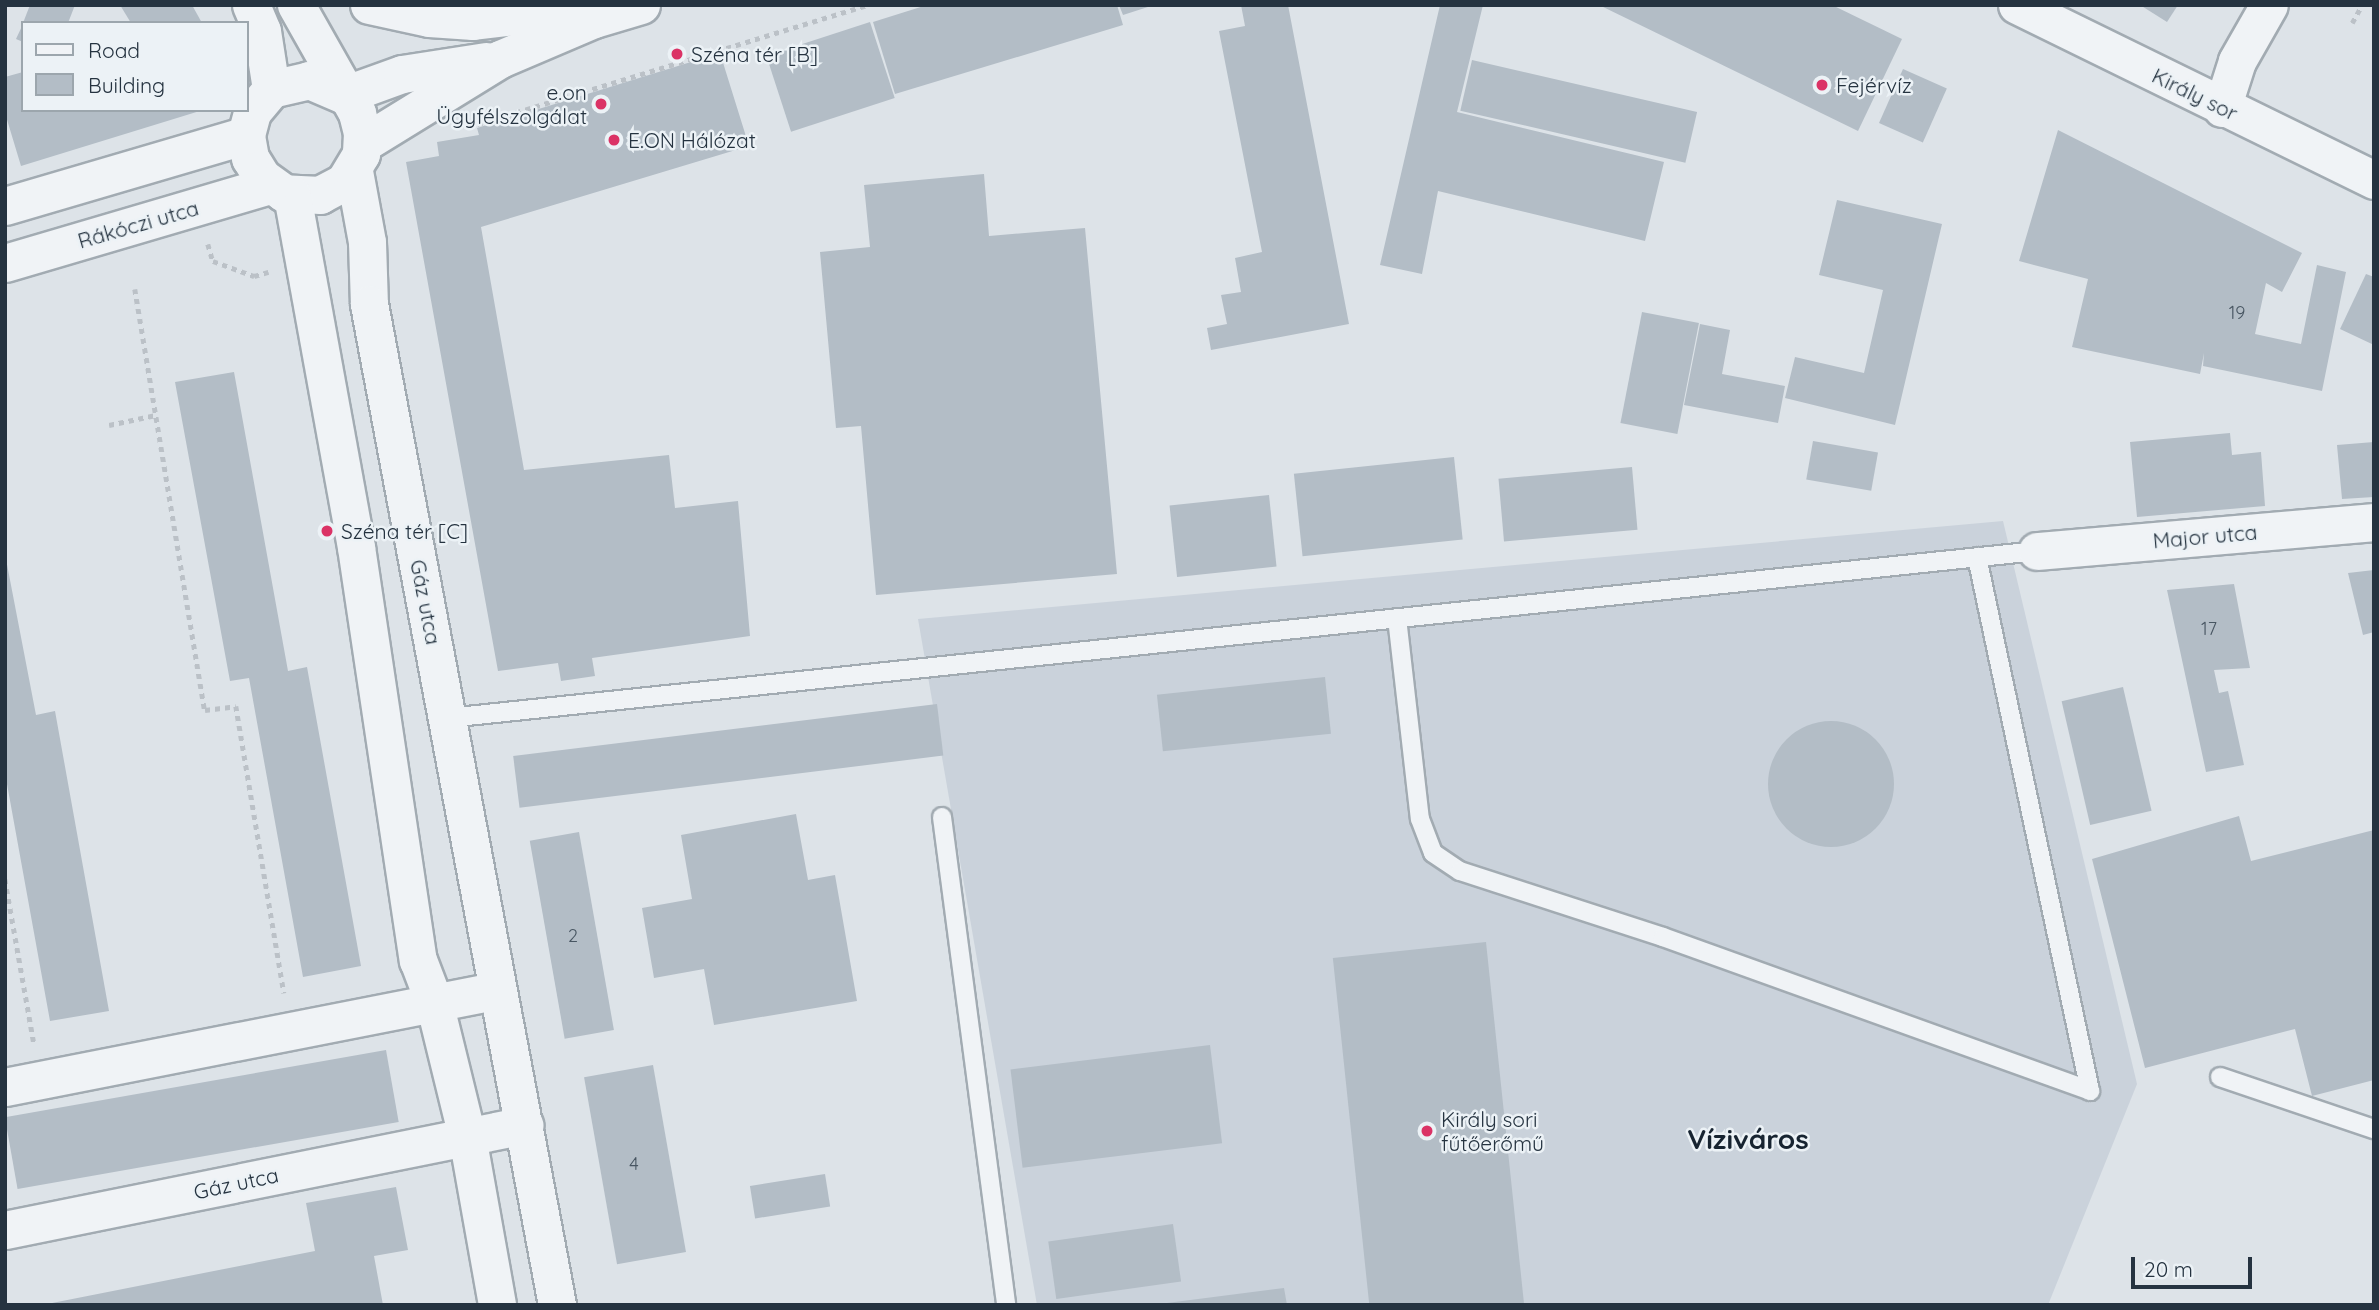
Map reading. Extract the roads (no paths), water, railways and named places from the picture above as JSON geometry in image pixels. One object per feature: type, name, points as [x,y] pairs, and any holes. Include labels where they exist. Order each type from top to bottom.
[{"type":"street","points":[[251,5],[262,31],[271,89]]},
{"type":"street","points":[[296,5],[360,123],[358,157]]},
{"type":"street","points":[[369,5],[429,18],[473,21],[531,15],[594,19]]},
{"type":"street","points":[[281,190],[320,195],[358,157],[500,59],[594,19],[641,5]]},
{"type":"street","name":"Király sor","points":[[2017,5],[2222,108],[2374,180]]},
{"type":"street","points":[[2222,108],[2237,61],[2269,5]]},
{"type":"street","points":[[497,1305],[467,1136],[435,1003],[418,960],[356,547],[306,262],[281,190],[254,168],[246,135],[252,113],[271,89],[309,80],[344,95],[402,74],[500,59]]},
{"type":"street","points":[[5,206],[246,135]]},
{"type":"street","name":"Gáz utca","points":[[358,157],[367,242],[369,304],[485,911],[495,991],[525,1125],[557,1305]]},
{"type":"street","name":"Rákóczi utca","points":[[5,263],[281,190]]},
{"type":"street","name":"Major utca","points":[[2037,551],[2374,522]]},
{"type":"street","points":[[5,1087],[495,991]]},
{"type":"street","name":"Gáz utca","points":[[5,1230],[525,1125]]},
{"type":"lane","points":[[448,718],[2037,551]]},
{"type":"lane","points":[[1396,618],[1420,819],[1433,853],[1460,871],[1663,937],[2090,1090],[1977,557]]},
{"type":"lane","points":[[942,817],[1005,1305]]},
{"type":"lane","points":[[2220,1077],[2374,1129]]},
{"type":"place","name":"Széna tér [B]","points":[[677,54]]},
{"type":"place","name":"Fejérvíz","points":[[1822,85]]},
{"type":"place","name":"e.on Ügyfélszolgálat","points":[[601,104]]},
{"type":"place","name":"E.ON Hálózat","points":[[614,140]]},
{"type":"place","name":"Széna tér [C]","points":[[327,531]]},
{"type":"place","name":"Király sori fűtőerőmű","points":[[1427,1131]]},
{"type":"district","name":"Víziváros","points":[[1748,1139]]}]
